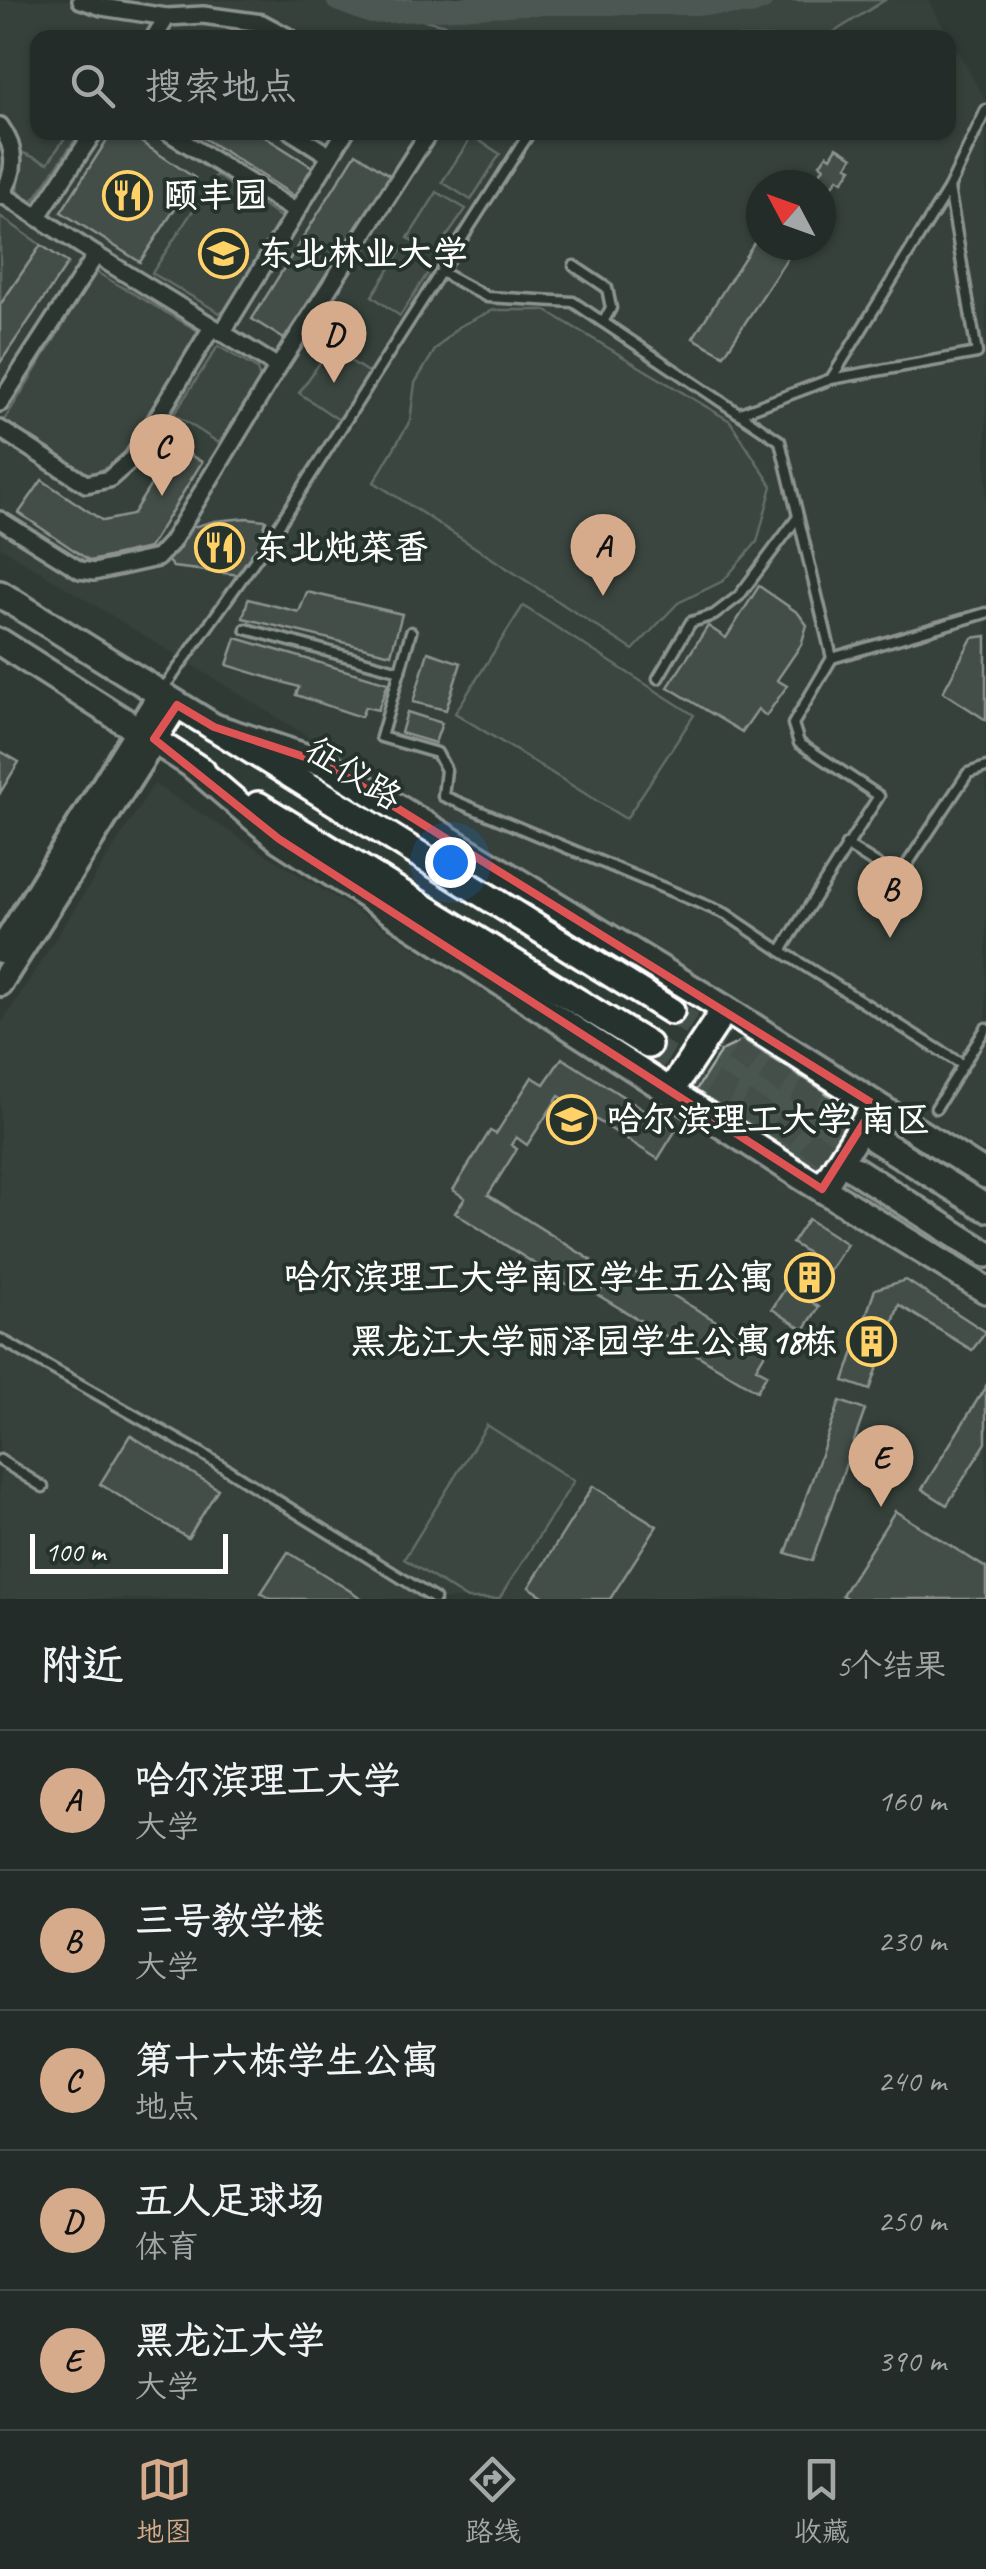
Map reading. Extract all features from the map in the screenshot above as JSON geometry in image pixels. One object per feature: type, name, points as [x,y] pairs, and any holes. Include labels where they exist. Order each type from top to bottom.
[{"type":"main road","name":"征仪路","points":[[0,594],[671,1010]]},
{"type":"main road","points":[[0,642],[648,1045]]},
{"type":"main road","points":[[0,952],[168,700]]},
{"type":"main road","points":[[214,727],[326,764],[986,1175]]},
{"type":"main road","points":[[0,984],[146,734]]},
{"type":"main road","points":[[191,764],[279,840],[986,1290]]},
{"type":"main road","points":[[670,1092],[725,1009]]},
{"type":"main road","points":[[822,1189],[875,1105]]},
{"type":"main road","points":[[875,1139],[986,1208]]},
{"type":"main road","points":[[855,1170],[986,1254]]},
{"type":"street","points":[[82,0],[167,17],[203,15],[262,23],[275,30]]},
{"type":"street","points":[[159,30],[167,17]]},
{"type":"street","points":[[0,126],[11,144],[14,161],[11,178],[1,195],[278,366]]},
{"type":"street","points":[[38,216],[89,140]]},
{"type":"street","points":[[181,140],[295,211]]},
{"type":"street","points":[[305,140],[330,156]]},
{"type":"street","points":[[0,430],[86,484],[110,480],[132,458],[339,140]]},
{"type":"street","points":[[0,520],[80,570],[94,572],[157,558],[171,543],[278,366],[424,140]]},
{"type":"street","points":[[0,404],[96,255]]},
{"type":"lane","points":[[831,379],[948,188],[986,110]]},
{"type":"lane","points":[[168,700],[525,140]]},
{"type":"lane","points":[[948,188],[977,354],[986,363]]},
{"type":"lane","points":[[574,266],[607,288],[611,308],[602,322]]},
{"type":"lane","points":[[441,272],[487,297],[573,302],[780,441],[832,658],[794,724],[799,743],[879,796],[782,951]]},
{"type":"lane","points":[[740,414],[831,379],[977,354]]},
{"type":"lane","points":[[658,678],[691,622],[714,615],[739,596],[798,517]]},
{"type":"lane","points":[[832,658],[986,613]]},
{"type":"lane","points":[[246,629],[400,671]]},
{"type":"lane","points":[[411,632],[382,736],[437,752],[446,770],[443,796],[726,914],[963,1065]]},
{"type":"lane","points":[[846,845],[898,878],[968,773],[986,767]]},
{"type":"lane","points":[[936,1108],[986,1028]]},
{"type":"lane","points":[[0,1339],[201,1453],[435,1599]]},
{"type":"lane","points":[[0,1460],[44,1487]]},
{"type":"highlighted area","points":[[177,705],[214,727],[326,764],[875,1105],[822,1189],[279,839],[154,739]]},
{"type":"shaded area","points":[[0,0],[339,0],[470,30],[30,30],[30,140],[956,140],[956,49],[986,101],[986,1154],[0,547]]},
{"type":"shaded area","points":[[339,0],[885,0],[837,30],[467,30]]},
{"type":"shaded area","points":[[885,0],[928,0],[945,30],[837,30]]},
{"type":"shaded area","points":[[63,140],[75,140],[31,201],[18,191],[21,152],[48,163]]},
{"type":"shaded area","points":[[469,140],[478,140],[500,154],[471,200],[442,182]]},
{"type":"shaded area","points":[[216,175],[283,219],[230,308],[220,313],[152,273]]},
{"type":"shaded area","points":[[437,192],[466,209],[434,255],[408,238]]},
{"type":"shaded area","points":[[0,216],[41,245],[0,305]]},
{"type":"shaded area","points":[[402,249],[431,268],[400,316],[372,296]]},
{"type":"shaded area","points":[[96,272],[200,332],[118,463],[87,476],[3,422]]},
{"type":"shaded area","points":[[493,310],[545,310],[730,421],[772,486],[757,542],[723,581],[678,603],[633,650],[374,482],[410,421],[415,383],[435,350],[458,327]]},
{"type":"shaded area","points":[[218,346],[257,369],[260,380],[219,443],[174,414]]},
{"type":"shaded area","points":[[330,348],[369,373],[339,420],[299,393]]},
{"type":"shaded area","points":[[523,606],[694,715],[626,819],[455,713]]},
{"type":"shaded area","points":[[154,784],[986,1306],[986,1599],[0,1599],[0,1026]]},
{"type":"shaded area","points":[[744,1040],[860,1115],[819,1177],[692,1096],[721,1051]]},
{"type":"shaded area","points":[[487,1425],[574,1481],[499,1599],[467,1599],[404,1559]]},
{"type":"building","name":"颐丰园","points":[[107,140],[138,140],[195,178],[140,262],[61,212]]},
{"type":"building","points":[[207,140],[270,140],[314,168],[296,197]]},
{"type":"building","points":[[837,147],[853,157],[847,166],[852,168],[843,181],[836,181],[836,170],[822,170],[820,164],[827,154],[831,157]]},
{"type":"building","points":[[356,153],[391,176],[284,339],[252,319]]},
{"type":"building","points":[[41,245],[68,263],[0,363],[0,305]]},
{"type":"building","points":[[746,255],[746,260],[786,260],[724,355],[693,338]]},
{"type":"building","points":[[175,446],[202,462],[149,548],[90,561],[19,513],[42,480],[103,521],[132,515]]},
{"type":"building","name":"东北炖菜香","points":[[246,518],[266,520],[261,542],[240,575],[173,567],[167,560],[177,551],[189,528]]},
{"type":"building","points":[[759,586],[798,613],[807,625],[801,645],[777,680],[787,686],[766,716],[758,709],[742,732],[668,687],[708,626],[726,638]]},
{"type":"building","points":[[307,592],[402,614],[391,654],[243,618],[248,599],[299,612]]},
{"type":"building","points":[[986,636],[986,720],[943,692],[972,638]]},
{"type":"building","points":[[236,638],[388,683],[378,710],[365,707],[361,717],[296,695],[299,687],[227,665]]},
{"type":"building","points":[[428,652],[461,663],[446,710],[413,702]]},
{"type":"building","points":[[407,712],[442,723],[435,743],[401,733]]},
{"type":"building","points":[[0,751],[19,762],[0,793]]},
{"type":"building","points":[[562,1058],[676,1130],[658,1159],[559,1096],[527,1145],[516,1137],[511,1145],[517,1149],[488,1195],[591,1260],[573,1288],[455,1213],[465,1198],[453,1190],[490,1131],[496,1134],[532,1077],[544,1084]]},
{"type":"building","name":"哈尔滨理工大学南区学生五公寓","points":[[808,1219],[847,1244],[810,1301],[819,1307],[804,1330],[772,1309],[808,1253],[792,1243]]},
{"type":"building","points":[[629,1269],[766,1351],[756,1368],[767,1374],[757,1391],[598,1295],[609,1278],[620,1284]]},
{"type":"building","name":"黑龙江大学丽泽园学生公寓18栋","points":[[906,1280],[986,1332],[972,1350],[899,1305],[870,1390],[844,1381],[875,1289]]},
{"type":"building","points":[[986,1386],[986,1443],[947,1505],[922,1489]]},
{"type":"building","points":[[840,1401],[865,1410],[812,1561],[786,1553]]},
{"type":"building","points":[[130,1435],[218,1489],[188,1538],[100,1484]]},
{"type":"building","points":[[593,1486],[657,1526],[610,1599],[548,1599],[529,1587]]},
{"type":"building","points":[[895,1511],[986,1568],[986,1599],[848,1599],[842,1595]]},
{"type":"building","points":[[288,1552],[363,1599],[271,1599],[261,1593]]},
{"type":"waterway","points":[[337,0],[371,13],[523,4],[751,4],[762,0]]},
{"type":"tunnel","points":[[671,1011],[875,1139]]},
{"type":"tunnel","points":[[648,1045],[855,1170]]},
{"type":"place","name":"颐丰园","points":[[128,195]]},
{"type":"place","name":"东北林业大学","points":[[223,253]]},
{"type":"place","name":"五人足球场","points":[[334,383]]},
{"type":"place","name":"第十六栋学生公寓","points":[[162,496]]},
{"type":"place","name":"东北炖菜香","points":[[219,547]]},
{"type":"place","name":"哈尔滨理工大学","points":[[603,596]]},
{"type":"place","name":"三号教学楼","points":[[890,938]]},
{"type":"place","name":"哈尔滨理工大学 南区","points":[[572,1119]]},
{"type":"place","name":"哈尔滨理工大学南区学生五公寓","points":[[809,1277]]},
{"type":"place","name":"黑龙江大学丽泽园学生公寓18栋","points":[[872,1341]]},
{"type":"place","name":"黑龙江大学","points":[[881,1507]]}]
